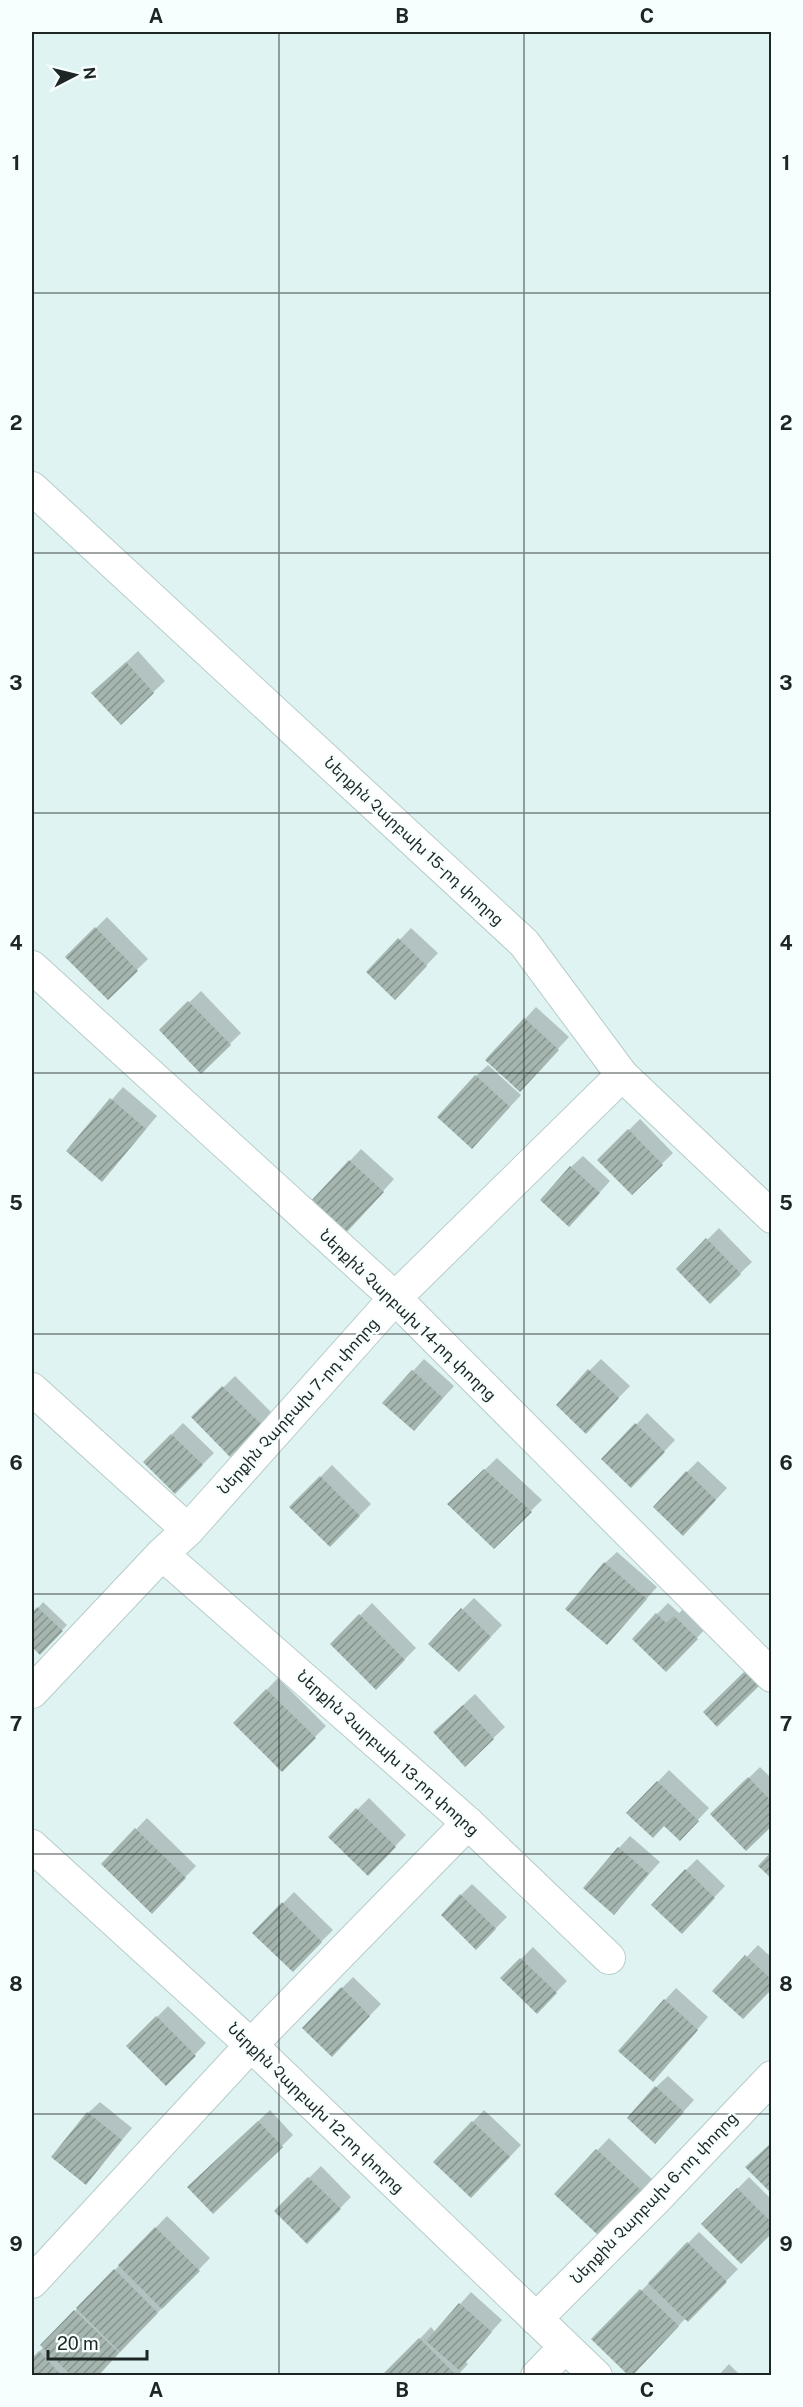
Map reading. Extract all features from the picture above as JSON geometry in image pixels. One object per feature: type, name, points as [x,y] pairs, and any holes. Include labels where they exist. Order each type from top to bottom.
[{"type":"street","name":"Ներքին Չարբախ 15-րդ փողոց","points":[[32,488],[524,943],[622,1075],[771,1217]]},
{"type":"street","name":"Ներքին Չարբախ 14-րդ փողոց","points":[[32,968],[395,1298],[771,1676]]},
{"type":"street","name":"Ներքին Չարբախ 7-րդ փողոց","points":[[32,1692],[162,1554],[188,1530],[395,1298],[622,1075]]},
{"type":"street","points":[[32,1389],[188,1530]]},
{"type":"street","name":"Ներքին Չարբախ 13-րդ փողոց","points":[[162,1554],[468,1823],[609,1958]]},
{"type":"street","points":[[32,2282],[251,2045],[468,1823]]},
{"type":"street","name":"Ներքին Չարբախ 12-րդ փողոց","points":[[32,1846],[251,2045],[596,2376]]},
{"type":"street","name":"Ներքին Չարբախ 6-րդ փողոց","points":[[536,2319],[653,2202],[771,2077]]},
{"type":"street","points":[[537,2376],[565,2347]]},
{"type":"building","points":[[126,662],[154,693],[121,725],[91,693]]},
{"type":"building","points":[[95,927],[138,971],[108,1000],[65,957]]},
{"type":"building","points":[[398,938],[427,966],[395,1000],[366,972]]},
{"type":"building","points":[[188,1001],[231,1045],[201,1074],[159,1030]]},
{"type":"building","points":[[524,1018],[559,1050],[520,1092],[485,1060]]},
{"type":"building","points":[[475,1075],[510,1107],[472,1149],[437,1117]]},
{"type":"building","points":[[110,1098],[146,1129],[102,1182],[66,1151]]},
{"type":"building","points":[[628,1129],[663,1165],[632,1195],[597,1160]]},
{"type":"building","points":[[349,1160],[384,1192],[345,1234],[310,1202]]},
{"type":"building","points":[[570,1166],[600,1193],[569,1227],[540,1200]]},
{"type":"building","points":[[706,1238],[741,1274],[710,1304],[676,1269]]},
{"type":"building","points":[[588,1369],[619,1398],[586,1434],[556,1405]]},
{"type":"building","points":[[412,1370],[443,1398],[414,1431],[382,1403]]},
{"type":"building","points":[[222,1386],[262,1425],[230,1457],[191,1417]]},
{"type":"building","points":[[635,1423],[665,1452],[631,1488],[601,1459]]},
{"type":"building","points":[[171,1434],[203,1465],[175,1494],[143,1462]]},
{"type":"building","points":[[484,1469],[532,1512],[494,1549],[447,1504]]},
{"type":"building","points":[[686,1471],[716,1500],[683,1536],[653,1507]]},
{"type":"building","points":[[320,1476],[360,1516],[330,1547],[289,1507]]},
{"type":"building","points":[[604,1562],[647,1599],[607,1645],[565,1609]]},
{"type":"building","points":[[37,1607],[63,1631],[40,1655],[32,1647],[32,1613]]},
{"type":"building","points":[[461,1608],[491,1637],[459,1672],[428,1644]]},
{"type":"building","points":[[656,1613],[666,1623],[674,1616],[698,1639],[666,1672],[632,1639]]},
{"type":"building","points":[[359,1614],[405,1660],[376,1690],[330,1644]]},
{"type":"building","points":[[745,1671],[759,1686],[717,1727],[703,1712]]},
{"type":"building","points":[[266,1689],[316,1738],[282,1772],[233,1723]]},
{"type":"building","points":[[463,1705],[494,1739],[465,1767],[433,1732]]},
{"type":"building","points":[[748,1777],[772,1802],[772,1826],[746,1851],[710,1814]]},
{"type":"building","points":[[657,1781],[699,1821],[680,1841],[664,1826],[653,1838],[626,1813]]},
{"type":"building","points":[[356,1808],[396,1847],[368,1876],[328,1837]]},
{"type":"building","points":[[135,1828],[186,1878],[152,1914],[101,1864]]},
{"type":"building","points":[[618,1847],[649,1874],[614,1915],[583,1888]]},
{"type":"building","points":[[772,1851],[772,1879],[758,1866]]},
{"type":"building","points":[[685,1869],[715,1898],[682,1934],[651,1905]]},
{"type":"building","points":[[460,1894],[496,1929],[476,1950],[441,1915]]},
{"type":"building","points":[[282,1902],[322,1942],[293,1972],[252,1933]]},
{"type":"building","points":[[745,1955],[772,1980],[772,1989],[743,2019],[712,1991]]},
{"type":"building","points":[[520,1958],[557,1993],[537,2014],[500,1978]]},
{"type":"building","points":[[341,1987],[370,2016],[332,2057],[302,2028]]},
{"type":"building","points":[[664,1999],[698,2030],[653,2082],[618,2051]]},
{"type":"building","points":[[156,2016],[196,2056],[166,2086],[126,2046]]},
{"type":"building","points":[[655,2086],[684,2112],[655,2144],[627,2118]]},
{"type":"building","points":[[87,2112],[122,2140],[86,2185],[51,2157]]},
{"type":"building","points":[[258,2121],[283,2147],[213,2214],[187,2187]]},
{"type":"building","points":[[472,2121],[510,2157],[471,2198],[433,2162]]},
{"type":"building","points":[[772,2142],[772,2194],[745,2167]]},
{"type":"building","points":[[596,2149],[642,2191],[599,2236],[554,2194]]},
{"type":"building","points":[[308,2177],[341,2209],[307,2244],[274,2211]]},
{"type":"building","points":[[737,2188],[772,2223],[772,2233],[741,2264],[701,2224]]},
{"type":"building","points":[[155,2227],[200,2271],[162,2309],[118,2265]]},
{"type":"building","points":[[687,2242],[727,2282],[688,2322],[648,2283]]},
{"type":"building","points":[[114,2269],[158,2313],[120,2352],[76,2308]]},
{"type":"building","points":[[640,2289],[679,2326],[632,2376],[629,2376],[591,2339]]},
{"type":"building","points":[[459,2303],[492,2332],[459,2370],[426,2341]]},
{"type":"building","points":[[74,2310],[119,2353],[98,2376],[72,2376],[40,2345]]},
{"type":"building","points":[[419,2338],[457,2376],[381,2376]]},
{"type":"building","points":[[39,2351],[62,2376],[32,2376],[32,2358]]}]
